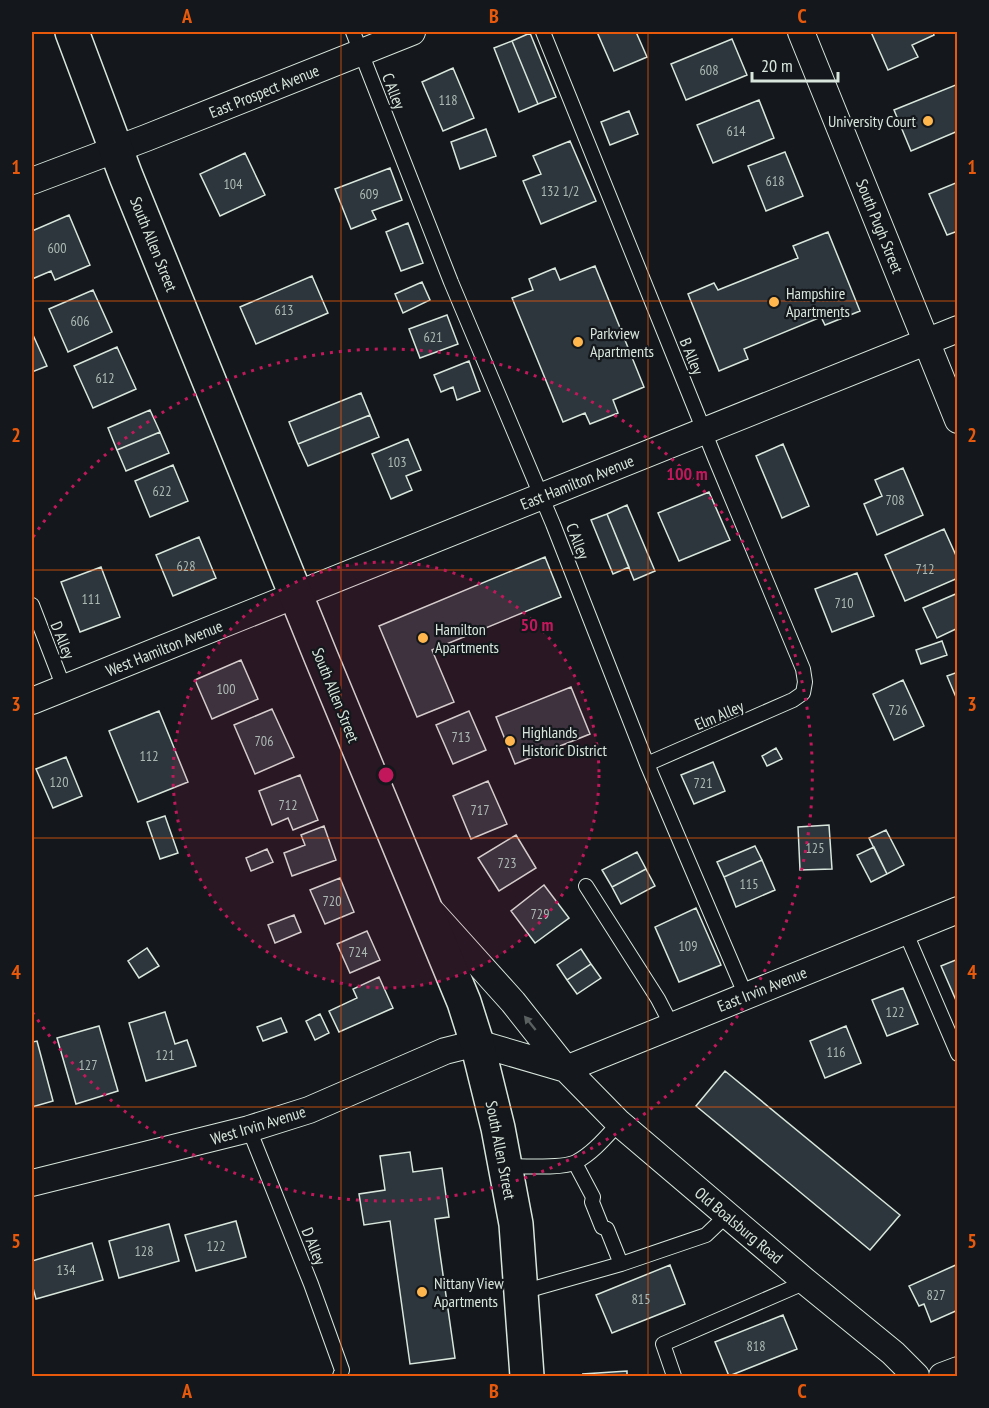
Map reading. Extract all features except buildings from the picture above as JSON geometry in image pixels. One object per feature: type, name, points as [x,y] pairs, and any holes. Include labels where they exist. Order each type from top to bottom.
[{"type":"street","name":"South Allen Street","points":[[72,32],[116,150],[296,596],[464,1002],[477,1043],[495,1117],[516,1224],[527,1377]]},
{"type":"street","name":"East Prospect Avenue","points":[[32,181],[116,150],[357,42],[412,32]]},
{"type":"street","name":"South Pugh Street","points":[[801,32],[957,420]]},
{"type":"street","name":"East Hamilton Avenue","points":[[296,596],[957,329]]},
{"type":"street","name":"West Hamilton Avenue","points":[[32,701],[296,596]]},
{"type":"street","name":"Old Boalsburg Road","points":[[421,899],[513,1002],[566,1069],[619,1123],[893,1353],[916,1377]]},
{"type":"street","name":"East Irvin Avenue","points":[[566,1069],[957,910]]},
{"type":"street","name":"Old Boalsburg Road","points":[[477,1043],[566,1069]]},
{"type":"street","name":"West Irvin Avenue","points":[[32,1183],[249,1130],[309,1110],[445,1051],[477,1043]]},
{"type":"street","points":[[942,1377],[957,1370]]},
{"type":"lane","name":"B Alley","points":[[543,32],[704,432],[803,669],[805,682],[803,693]]},
{"type":"lane","name":"C Alley","points":[[357,42],[451,282],[542,496],[647,764],[746,996]]},
{"type":"lane","name":"D Alley","points":[[32,604],[64,688]]},
{"type":"lane","name":"Elm Alley","points":[[647,764],[765,713],[803,693]]},
{"type":"lane","points":[[586,886],[658,999],[672,1026]]},
{"type":"lane","points":[[905,931],[957,1054]]},
{"type":"lane","points":[[504,1166],[554,1166],[575,1163],[599,1144],[619,1123]]},
{"type":"lane","name":"D Alley","points":[[249,1130],[311,1284],[342,1370],[340,1377]]},
{"type":"lane","points":[[575,1163],[592,1197],[602,1227],[607,1229],[621,1264]]},
{"type":"lane","points":[[522,1292],[621,1264],[706,1235],[727,1215]]},
{"type":"lane","points":[[674,1377],[663,1344],[806,1282]]},
{"type":"place","name":"University Court","points":[[928,121]]},
{"type":"place","name":"Hampshire Apartments","points":[[774,302]]},
{"type":"place","name":"Parkview Apartments","points":[[578,342]]},
{"type":"place","name":"Hamilton Apartments","points":[[423,638]]},
{"type":"place","name":"Highlands Historic District","points":[[510,741]]},
{"type":"place","name":"Nittany View Apartments","points":[[422,1292]]}]
